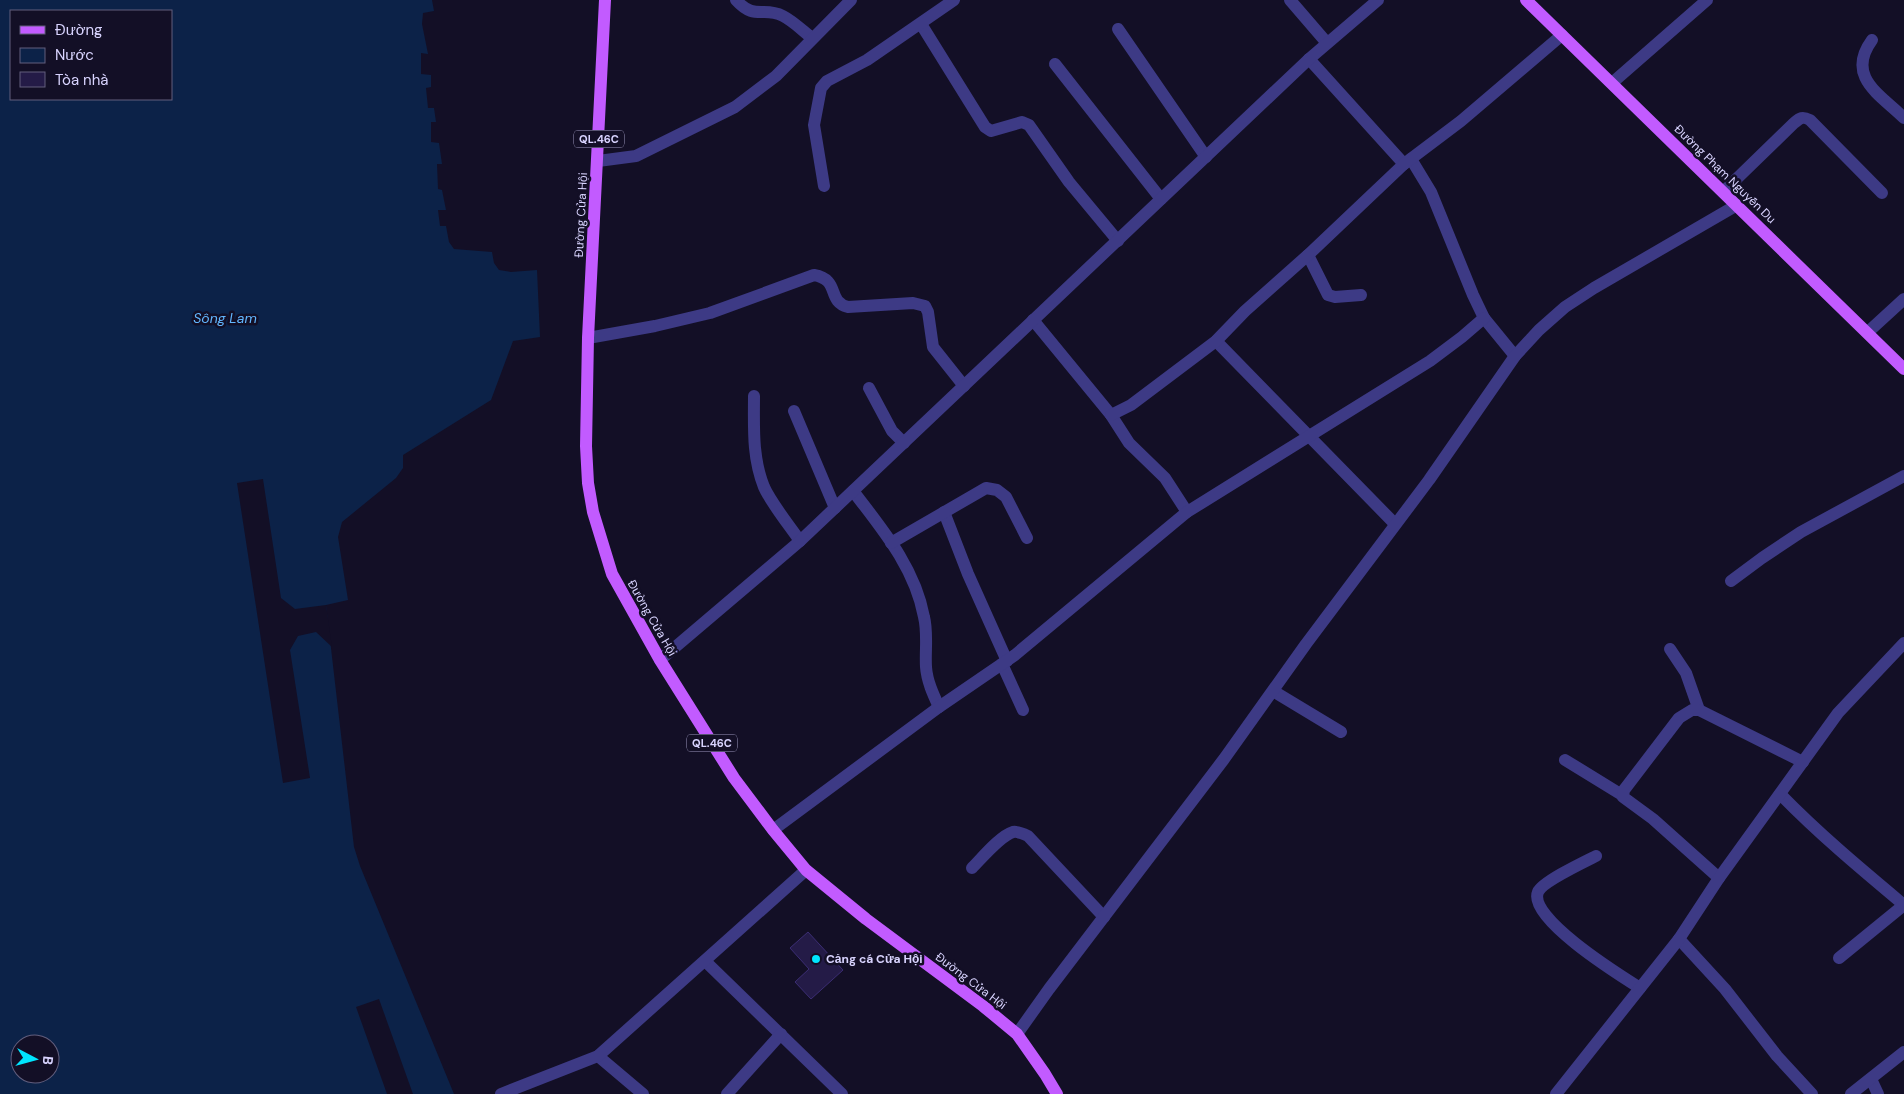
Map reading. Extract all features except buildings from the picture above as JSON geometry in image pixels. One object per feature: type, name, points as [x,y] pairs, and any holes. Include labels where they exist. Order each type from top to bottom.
[{"type":"main road","name":"Đường Cửa Hội","points":[[604,0],[598,161],[588,323],[586,446],[588,483],[593,512],[612,574],[660,660],[734,778],[806,870],[866,919],[983,1006],[1017,1034],[1057,1094]]},
{"type":"main road","name":"Đường Phạm Nguyễn Du","points":[[1526,0],[1904,369]]},
{"type":"street","points":[[736,0],[743,8],[754,13],[771,12],[784,16],[812,38]]},
{"type":"street","points":[[598,161],[636,156],[735,108],[776,76],[852,0]]},
{"type":"street","points":[[824,186],[814,125],[821,88],[827,80],[867,60],[954,0]]},
{"type":"street","points":[[1290,0],[1327,43]]},
{"type":"street","points":[[660,660],[800,541],[1309,59],[1378,0]]},
{"type":"street","points":[[1612,83],[1707,0]]},
{"type":"street","points":[[921,24],[985,127],[991,131],[1022,122],[1029,125],[1069,182],[1118,241]]},
{"type":"street","points":[[1118,29],[1206,157]]},
{"type":"street","points":[[1111,415],[1131,405],[1216,341],[1245,310],[1308,255],[1407,162],[1461,121],[1562,35]]},
{"type":"street","points":[[1872,40],[1862,58],[1864,74],[1870,87],[1904,118]]},
{"type":"street","points":[[1309,59],[1407,162],[1431,192],[1484,318],[1515,356]]},
{"type":"street","points":[[1055,64],[1161,199]]},
{"type":"street","points":[[1723,192],[1800,118],[1805,117],[1882,193]]},
{"type":"street","points":[[1017,1034],[1049,989],[1196,797],[1306,644],[1429,480],[1515,356],[1539,330],[1572,302],[1737,205]]},
{"type":"street","points":[[1308,255],[1328,295],[1335,297],[1361,295]]},
{"type":"street","points":[[588,338],[655,326],[710,313],[814,275],[826,279],[830,283],[837,301],[841,305],[848,307],[913,303],[925,306],[928,312],[933,347],[938,356],[964,386]]},
{"type":"street","points":[[1868,332],[1904,299]]},
{"type":"street","points":[[773,830],[939,707],[1005,663],[1187,512],[1430,361],[1484,318]]},
{"type":"street","points":[[1033,320],[1111,415],[1129,444],[1165,478],[1187,512]]},
{"type":"street","points":[[1216,341],[1395,524]]},
{"type":"street","points":[[869,388],[892,431],[904,443]]},
{"type":"street","points":[[754,396],[756,462],[765,488],[800,541]]},
{"type":"street","points":[[794,411],[835,508]]},
{"type":"street","points":[[1731,581],[1801,532],[1904,476]]},
{"type":"street","points":[[892,543],[986,488],[997,490],[1006,497],[1026,538]]},
{"type":"street","points":[[853,491],[905,562],[918,591],[925,619],[926,669],[930,687],[939,707]]},
{"type":"street","points":[[944,512],[1023,710]]},
{"type":"street","points":[[1556,1094],[1679,939],[1720,878],[1838,713],[1904,643]]},
{"type":"street","points":[[1670,649],[1686,673],[1699,710]]},
{"type":"street","points":[[1273,691],[1341,732]]},
{"type":"street","points":[[1622,795],[1679,718],[1692,710],[1699,710],[1803,762]]},
{"type":"street","points":[[1565,760],[1622,795],[1720,878]]},
{"type":"street","points":[[1780,794],[1809,824],[1903,904],[1839,958]]},
{"type":"street","points":[[972,868],[1004,838],[1013,832],[1020,832],[1028,836],[1104,917]]},
{"type":"street","points":[[1596,856],[1542,887],[1538,892],[1537,900],[1544,914],[1578,947],[1640,988]]},
{"type":"street","points":[[501,1094],[598,1056],[806,870]]},
{"type":"street","points":[[1679,939],[1725,989],[1778,1056],[1812,1094]]},
{"type":"street","points":[[706,961],[842,1094]]},
{"type":"street","points":[[727,1094],[781,1034]]},
{"type":"street","points":[[1851,1094],[1904,1052]]},
{"type":"street","points":[[598,1056],[643,1094]]},
{"type":"street","points":[[1871,1079],[1878,1094]]},
{"type":"water","name":"Sông Lam","points":[[0,0],[432,0],[434,11],[423,13],[422,24],[428,54],[421,53],[421,74],[431,75],[431,87],[426,88],[428,108],[434,108],[436,122],[431,122],[431,142],[439,143],[442,164],[437,164],[438,189],[442,190],[446,210],[438,210],[440,226],[446,226],[449,242],[454,249],[492,252],[494,263],[499,270],[511,272],[537,270],[540,337],[513,341],[491,400],[403,455],[403,468],[396,478],[342,522],[338,537],[348,600],[326,605],[354,847],[360,866],[454,1094],[0,1094]]},
{"type":"pier","points":[[263,479],[281,598],[295,609],[326,605],[332,647],[316,632],[298,636],[290,650],[310,778],[283,783],[237,483]]},
{"type":"pier","points":[[379,999],[413,1094],[387,1094],[356,1007]]},
{"type":"place","name":"Cảng cá Cửa Hội","points":[[816,959]]}]
